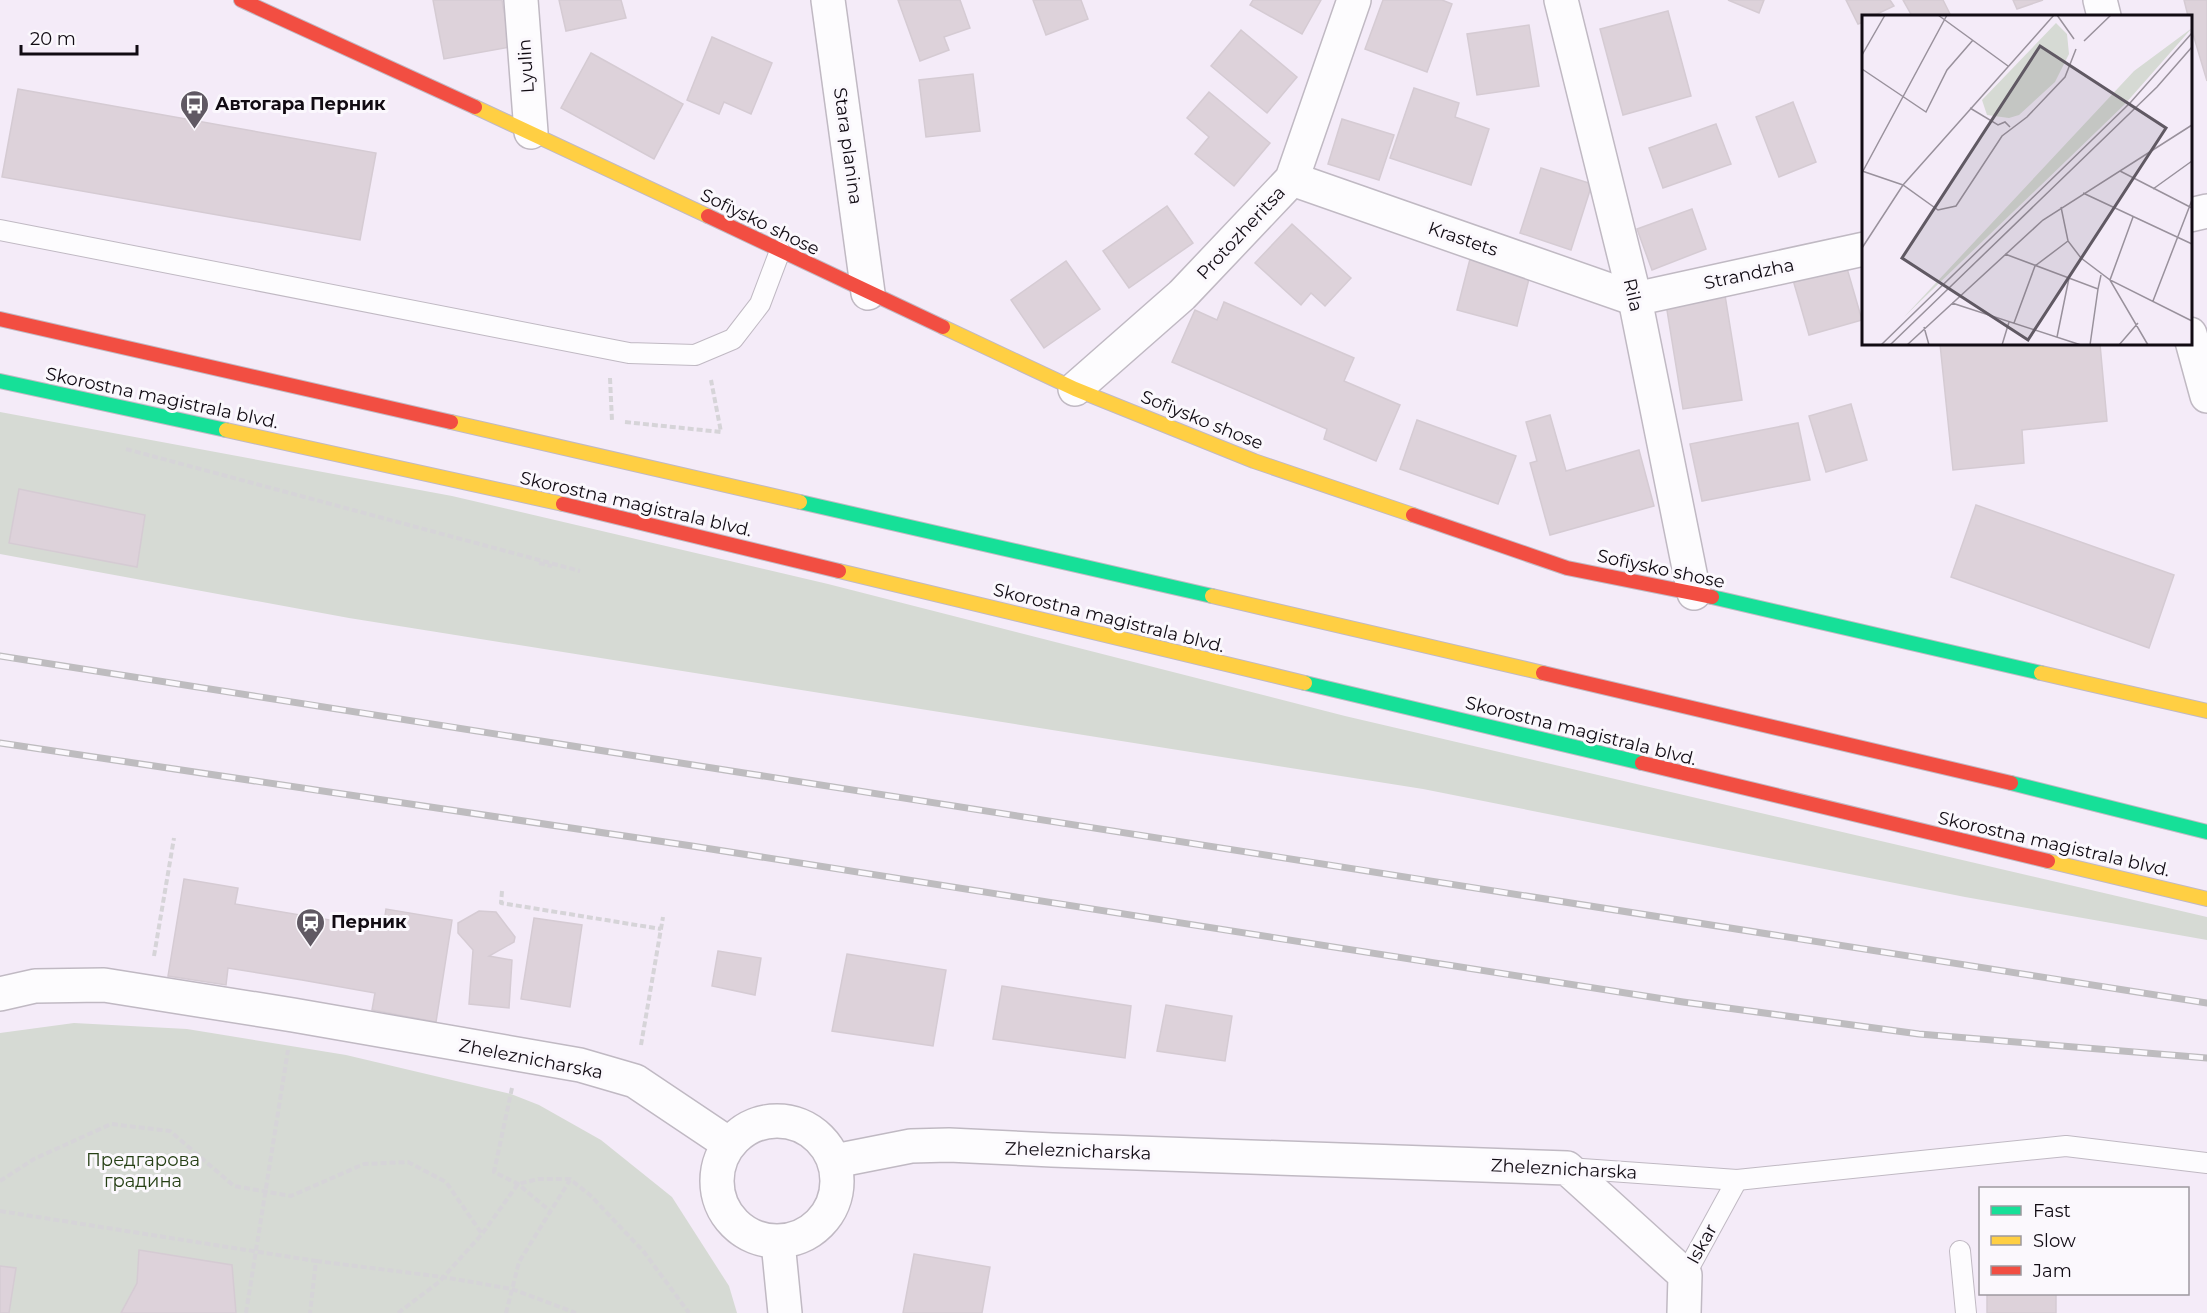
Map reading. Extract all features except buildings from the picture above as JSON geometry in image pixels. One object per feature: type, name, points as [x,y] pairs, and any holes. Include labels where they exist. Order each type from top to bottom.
[{"type":"main road","name":"Sofiysko shose","points":[[241,0],[531,132],[1075,389],[1254,461],[1567,568],[1694,593],[2207,711]]},
{"type":"main road","points":[[0,319],[1308,618],[2056,794],[2207,832]]},
{"type":"main road","name":"Skorostna magistrala blvd.","points":[[0,381],[557,503],[2207,899]]},
{"type":"street","name":"Lyulin","points":[[522,0],[531,132]]},
{"type":"street","name":"Stara planina","points":[[828,0],[868,293]]},
{"type":"street","name":"Protozheritsa","points":[[1075,389],[1182,296],[1292,179],[1354,0]]},
{"type":"street","name":"Rila","points":[[1562,0],[1635,299],[1694,593]]},
{"type":"street","points":[[2100,0],[2104,15]]},
{"type":"street","name":"Krastets","points":[[1292,179],[1635,299]]},
{"type":"street","points":[[2192,215],[2207,211]]},
{"type":"street","name":"Strandzha","points":[[1635,299],[1862,249]]},
{"type":"street","points":[[2192,341],[2207,396]]},
{"type":"street","name":"Zheleznicharska","points":[[0,994],[34,986],[104,985],[580,1065],[635,1081],[729,1144]]},
{"type":"street","points":[[787,1121],[803,1126],[816,1134],[835,1161],[838,1175],[834,1203],[818,1227],[793,1240],[778,1242],[746,1233],[732,1222],[717,1192],[717,1175],[721,1158],[729,1144],[740,1132],[755,1124],[787,1121]]},
{"type":"street","name":"Zheleznicharska","points":[[835,1161],[911,1146],[949,1145],[1567,1168]]},
{"type":"street","points":[[1567,1168],[1685,1275]]},
{"type":"street","points":[[778,1242],[785,1313]]},
{"type":"street","name":"Iskar","points":[[1684,1313],[1685,1275]]},
{"type":"lane","points":[[0,230],[629,353],[695,355],[733,339],[760,304],[780,251]]},
{"type":"lane","name":"Zheleznicharska","points":[[1567,1168],[1737,1180],[2066,1146],[2207,1163]]},
{"type":"lane","name":"Iskar","points":[[1685,1275],[1737,1180]]},
{"type":"lane","points":[[1960,1251],[1966,1313]]},
{"type":"path","points":[[610,349],[611,421],[721,432],[705,350]]},
{"type":"path","points":[[125,449],[580,571],[539,563]]},
{"type":"path","points":[[148,992],[174,838]]},
{"type":"path","points":[[502,891],[501,903],[661,929]]},
{"type":"path","points":[[635,1081],[663,917]]},
{"type":"path","points":[[246,1313],[293,1015]]},
{"type":"path","points":[[519,1054],[494,1172],[518,1184],[550,1211]]},
{"type":"path","points":[[0,1181],[34,1159],[111,1124],[170,1131],[234,1186],[291,1196],[364,1164],[408,1162],[446,1182],[482,1234]]},
{"type":"path","points":[[398,1313],[443,1277],[482,1234],[518,1184],[538,1179],[570,1179],[590,1195],[644,1252],[689,1313]]},
{"type":"path","points":[[506,1313],[519,1262],[570,1179]]},
{"type":"path","points":[[0,1211],[316,1261],[443,1277],[512,1289],[576,1313]]},
{"type":"path","points":[[310,1313],[316,1261]]},
{"type":"green space","points":[[0,412],[452,496],[828,584],[1345,716],[2207,917],[2207,940],[1965,897],[1423,789],[349,618],[0,554]]},
{"type":"green space","name":"Предгарова градина","points":[[74,1023],[187,1029],[346,1055],[511,1094],[539,1105],[601,1140],[672,1197],[729,1286],[737,1313],[0,1313],[0,1033]]},
{"type":"railway","points":[[0,656],[2207,1003]]},
{"type":"railway","points":[[0,743],[692,846],[1683,1002],[1919,1034],[2207,1058]]},
{"type":"traffic: fast","points":[[0,381],[226,430]]},
{"type":"traffic: fast","points":[[800,502],[1212,596]]},
{"type":"traffic: fast","points":[[1712,597],[2041,673]]},
{"type":"traffic: fast","points":[[1305,683],[1642,763]]},
{"type":"traffic: fast","points":[[2011,783],[2207,832]]},
{"type":"traffic: slow","points":[[475,107],[708,216]]},
{"type":"traffic: slow","points":[[943,327],[1075,389],[1254,461],[1413,515]]},
{"type":"traffic: slow","points":[[451,422],[800,502]]},
{"type":"traffic: slow","points":[[226,430],[563,504]]},
{"type":"traffic: slow","points":[[839,571],[1305,683]]},
{"type":"traffic: slow","points":[[1212,596],[1543,673]]},
{"type":"traffic: slow","points":[[2041,673],[2207,711]]},
{"type":"traffic: slow","points":[[2048,861],[2207,899]]},
{"type":"traffic: jam","points":[[241,0],[475,107]]},
{"type":"traffic: jam","points":[[708,216],[943,327]]},
{"type":"traffic: jam","points":[[0,319],[451,422]]},
{"type":"traffic: jam","points":[[563,504],[839,571]]},
{"type":"traffic: jam","points":[[1413,515],[1567,568],[1712,597]]},
{"type":"traffic: jam","points":[[1543,673],[2011,783]]},
{"type":"traffic: jam","points":[[1642,763],[2048,861]]},
{"type":"place","name":"Автогара Перник","points":[[194,130]]},
{"type":"place","name":"Перник","points":[[310,948]]}]
